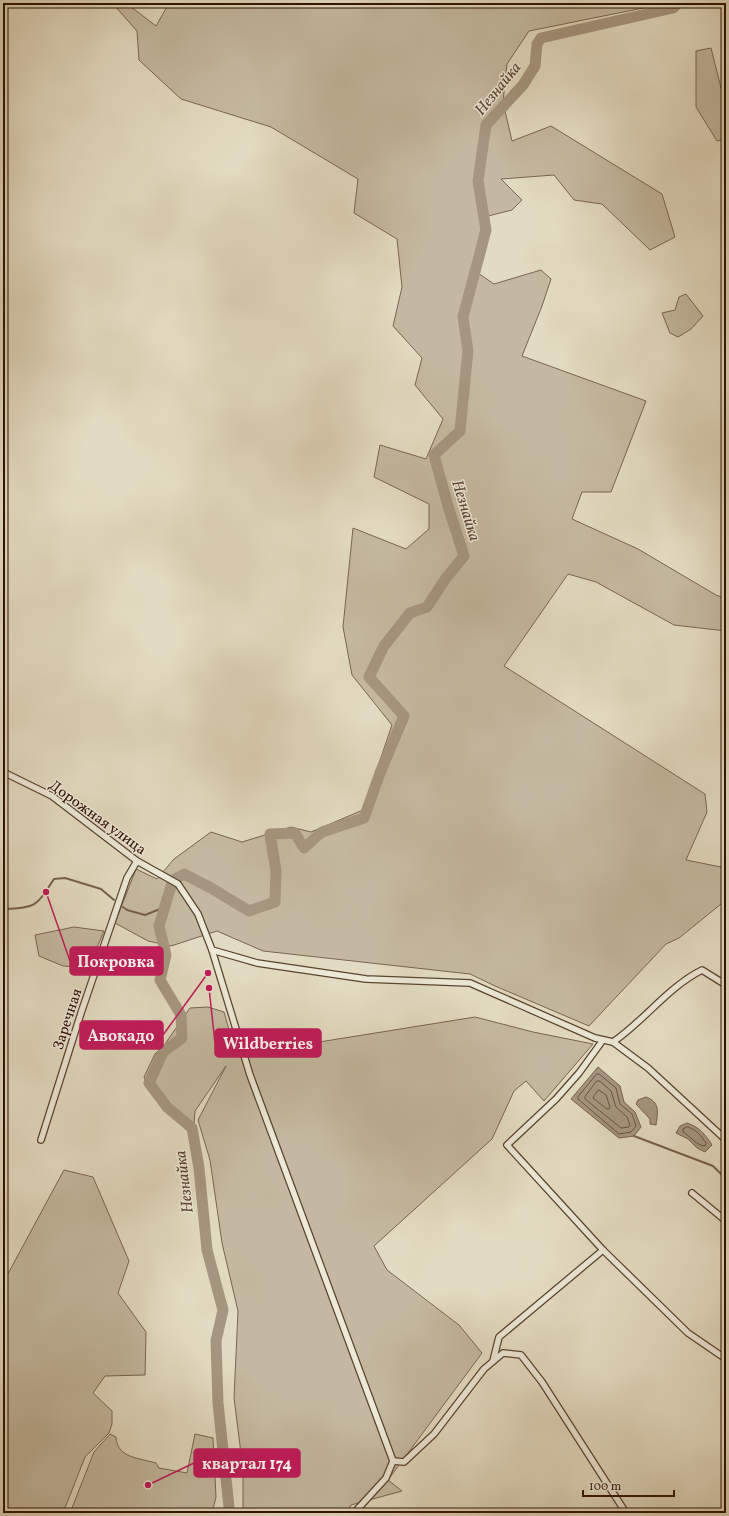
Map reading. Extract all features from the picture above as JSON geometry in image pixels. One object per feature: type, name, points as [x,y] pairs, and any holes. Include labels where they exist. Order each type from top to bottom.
[{"type":"street","name":"Дорожная улица","points":[[3,772],[52,796],[137,861],[178,884],[198,914],[212,950]]},
{"type":"street","name":"Заречная","points":[[41,1140],[81,1013],[127,878],[137,861]]},
{"type":"street","points":[[212,950],[257,963],[366,979],[470,983],[595,1038],[613,1042],[648,1068],[726,1140]]},
{"type":"street","points":[[212,950],[250,1075],[393,1461],[386,1478],[354,1513]]},
{"type":"street","points":[[613,1042],[627,1032],[688,977],[702,970],[726,985]]},
{"type":"street","points":[[603,1040],[579,1073],[556,1099],[507,1145],[603,1250],[688,1333],[726,1359]]},
{"type":"street","points":[[692,1193],[726,1221]]},
{"type":"street","points":[[493,1362],[499,1337],[603,1250]]},
{"type":"street","points":[[393,1461],[404,1462],[434,1434],[484,1369],[503,1353],[522,1355],[542,1382],[626,1513]]},
{"type":"shaded area","points":[[115,3],[126,3],[156,26],[168,3],[668,3],[529,31],[507,64],[503,102],[512,141],[551,126],[662,194],[675,237],[650,250],[602,204],[574,200],[554,175],[501,179],[522,200],[512,210],[484,217],[472,269],[494,284],[541,270],[551,279],[522,356],[646,401],[611,492],[582,492],[572,519],[638,549],[716,595],[726,599],[726,631],[674,625],[596,582],[568,574],[504,666],[705,794],[707,812],[686,860],[721,867],[726,882],[726,900],[679,938],[666,944],[589,1026],[470,974],[263,951],[217,931],[171,946],[148,941],[115,923],[136,869],[157,879],[174,859],[211,832],[242,842],[291,827],[311,832],[363,810],[392,725],[352,675],[343,627],[353,528],[406,549],[429,529],[429,504],[374,477],[380,445],[426,459],[443,419],[415,385],[422,358],[393,326],[402,287],[397,239],[354,213],[358,179],[271,127],[181,99],[139,60],[137,31],[114,5]]},
{"type":"shaded area","points":[[711,48],[721,88],[726,89],[726,139],[717,141],[696,107],[696,51]]},
{"type":"shaded area","points":[[686,294],[703,316],[691,329],[678,337],[670,333],[662,313],[675,310],[679,297]]},
{"type":"shaded area","points":[[74,927],[104,931],[88,968],[63,966],[39,956],[35,935]]},
{"type":"shaded area","points":[[208,1007],[224,1012],[235,1051],[232,1056],[475,1017],[533,1032],[593,1044],[544,1101],[526,1081],[514,1091],[492,1139],[374,1246],[387,1270],[459,1325],[482,1353],[388,1480],[402,1491],[351,1505],[347,1513],[243,1513],[243,1469],[234,1398],[238,1311],[222,1243],[210,1160],[198,1120],[226,1066],[195,1111],[194,1124],[189,1131],[161,1106],[150,1092],[144,1077],[155,1054],[165,1044],[190,1008]]},
{"type":"shaded area","points":[[64,1170],[93,1177],[129,1261],[118,1293],[146,1332],[145,1375],[105,1376],[93,1393],[112,1411],[112,1424],[109,1433],[85,1457],[63,1513],[3,1513],[3,1283]]},
{"type":"shaded area","points":[[110,1434],[116,1437],[117,1444],[120,1449],[130,1456],[156,1463],[159,1468],[187,1473],[195,1434],[213,1438],[216,1497],[212,1513],[70,1513],[94,1452]]},
{"type":"water","points":[[598,1067],[620,1086],[624,1102],[635,1112],[641,1127],[634,1136],[619,1138],[571,1099]]},
{"type":"water","points":[[646,1097],[651,1099],[656,1105],[656,1125],[650,1124],[650,1119],[636,1104],[638,1100]]},
{"type":"water","points":[[687,1123],[701,1131],[712,1145],[705,1152],[697,1148],[688,1139],[676,1133],[680,1126]]},
{"type":"waterway","name":"Незнайка","points":[[175,879],[184,874],[249,911],[275,902],[276,871],[270,834],[295,833],[304,848],[322,832],[364,818],[380,773],[404,716],[369,677],[384,646],[410,613],[427,607],[446,578],[464,556],[434,455],[460,431],[468,351],[463,317],[486,230],[478,181],[486,125],[523,85],[535,66],[537,44],[541,38],[673,8],[678,3]]},
{"type":"waterway","points":[[5,909],[24,908],[30,906],[44,895],[54,879],[65,878],[101,889],[114,900]]},
{"type":"waterway","name":"Незнайка","points":[[172,883],[159,926],[166,955],[160,980],[181,1015],[182,1038],[163,1052],[149,1083],[167,1107],[192,1128],[199,1168],[207,1250],[223,1310],[216,1341],[218,1403],[229,1507],[228,1513]]},
{"type":"waterway","points":[[123,907],[127,910],[145,915],[165,907]]},
{"type":"waterway","points":[[634,1136],[713,1166],[726,1179]]},
{"type":"place","name":"Покровка","points":[[46,892]]},
{"type":"place","name":"Авокадо","points":[[208,973]]},
{"type":"place","name":"Wildberries","points":[[209,988]]},
{"type":"place","name":"квартал 174","points":[[148,1485]]}]
